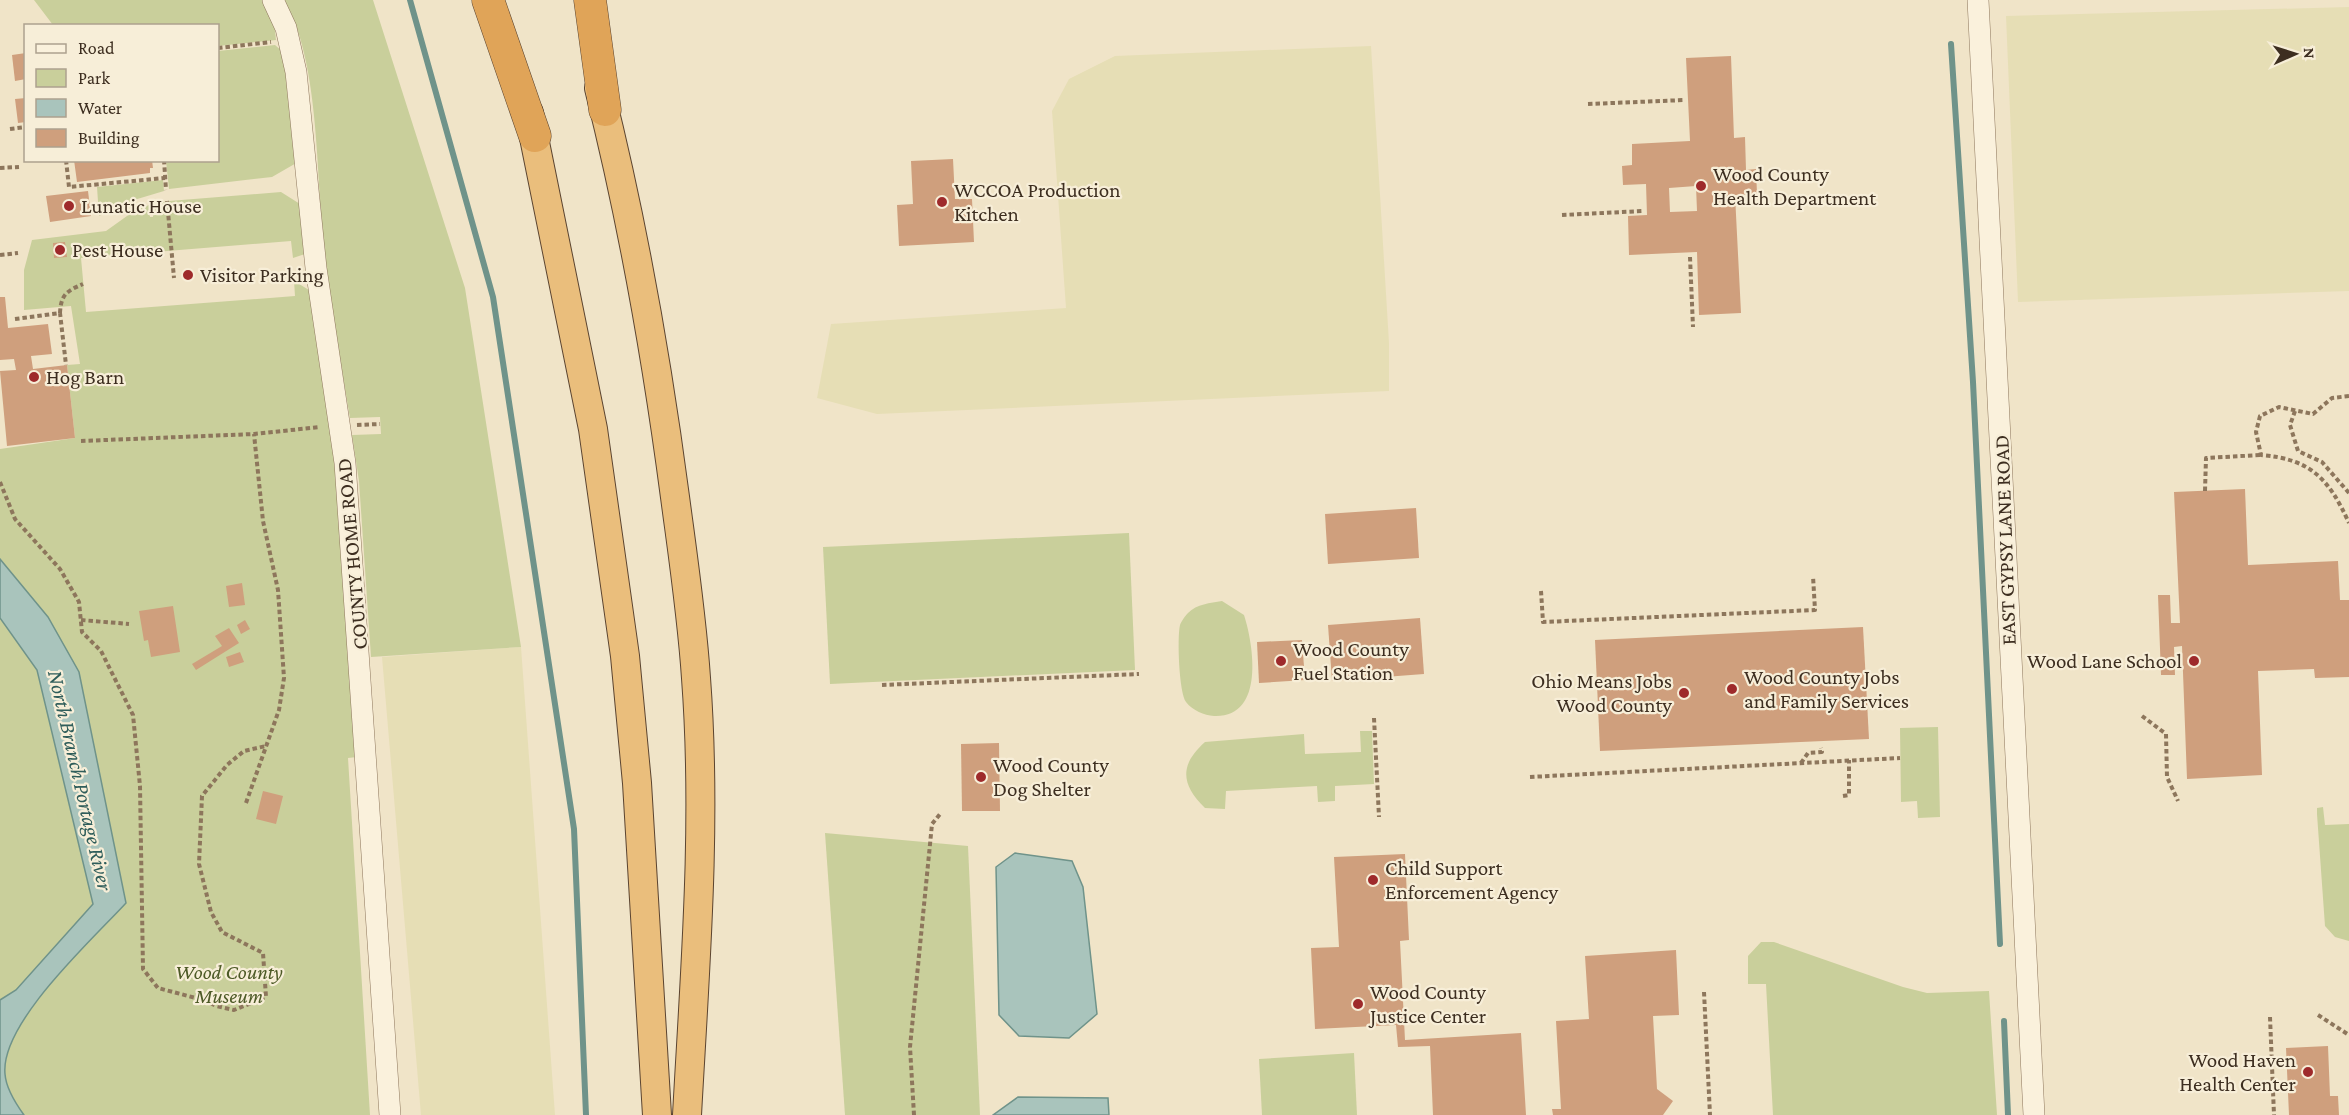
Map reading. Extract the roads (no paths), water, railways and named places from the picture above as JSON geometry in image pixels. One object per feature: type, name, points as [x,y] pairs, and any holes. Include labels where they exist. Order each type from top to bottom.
[{"type":"highway","points":[[488,0],[535,136]]},
{"type":"highway","points":[[499,0],[535,136],[593,429],[625,656],[637,783],[657,1115]]},
{"type":"highway","points":[[578,0],[605,110],[640,275],[663,408],[689,599],[697,680],[699,797],[696,951],[687,1115]]},
{"type":"highway","points":[[590,0],[605,110]]},
{"type":"street","name":"COUNTY HOME ROAD","points":[[273,0],[290,40],[304,132],[316,268],[340,425],[356,596],[390,1115]]},
{"type":"street","name":"EAST GYPSY LANE ROAD","points":[[1978,0],[2034,1115]]},
{"type":"water","name":"North Branch Portage River","points":[[0,559],[48,617],[79,672],[126,903],[51,983],[17,1031],[7,1053],[5,1074],[9,1090],[24,1115],[0,1115],[0,1000],[16,990],[93,904],[37,670],[0,618]]},
{"type":"water","points":[[1015,853],[1072,861],[1083,887],[1097,1014],[1069,1038],[1019,1036],[999,1015],[996,867]]},
{"type":"water","points":[[1018,1097],[1108,1098],[1109,1115],[993,1115]]},
{"type":"waterway","points":[[410,0],[493,297],[574,829],[586,1115]]},
{"type":"waterway","points":[[1951,44],[1973,382],[2000,944]]},
{"type":"waterway","points":[[2004,1021],[2008,1115]]},
{"type":"place","name":"Wood County Health Department","points":[[1701,186]]},
{"type":"place","name":"WCCOA Production Kitchen","points":[[942,202]]},
{"type":"place","name":"Lunatic House","points":[[69,206]]},
{"type":"place","name":"Pest House","points":[[60,250]]},
{"type":"place","name":"Visitor Parking","points":[[188,275]]},
{"type":"place","name":"Hog Barn","points":[[34,377]]},
{"type":"place","name":"Wood County Fuel Station","points":[[1281,661]]},
{"type":"place","name":"Wood Lane School","points":[[2194,661]]},
{"type":"place","name":"Wood County Jobs and Family Services","points":[[1732,689]]},
{"type":"place","name":"Ohio Means Jobs Wood County","points":[[1684,693]]},
{"type":"place","name":"Wood County Dog Shelter","points":[[981,777]]},
{"type":"place","name":"Child Support Enforcement Agency","points":[[1373,880]]},
{"type":"place","name":"Wood County Justice Center","points":[[1358,1004]]},
{"type":"place","name":"Wood Haven Health Center","points":[[2308,1072]]},
{"type":"park label","name":"Wood County Museum","points":[[229,984]]}]
